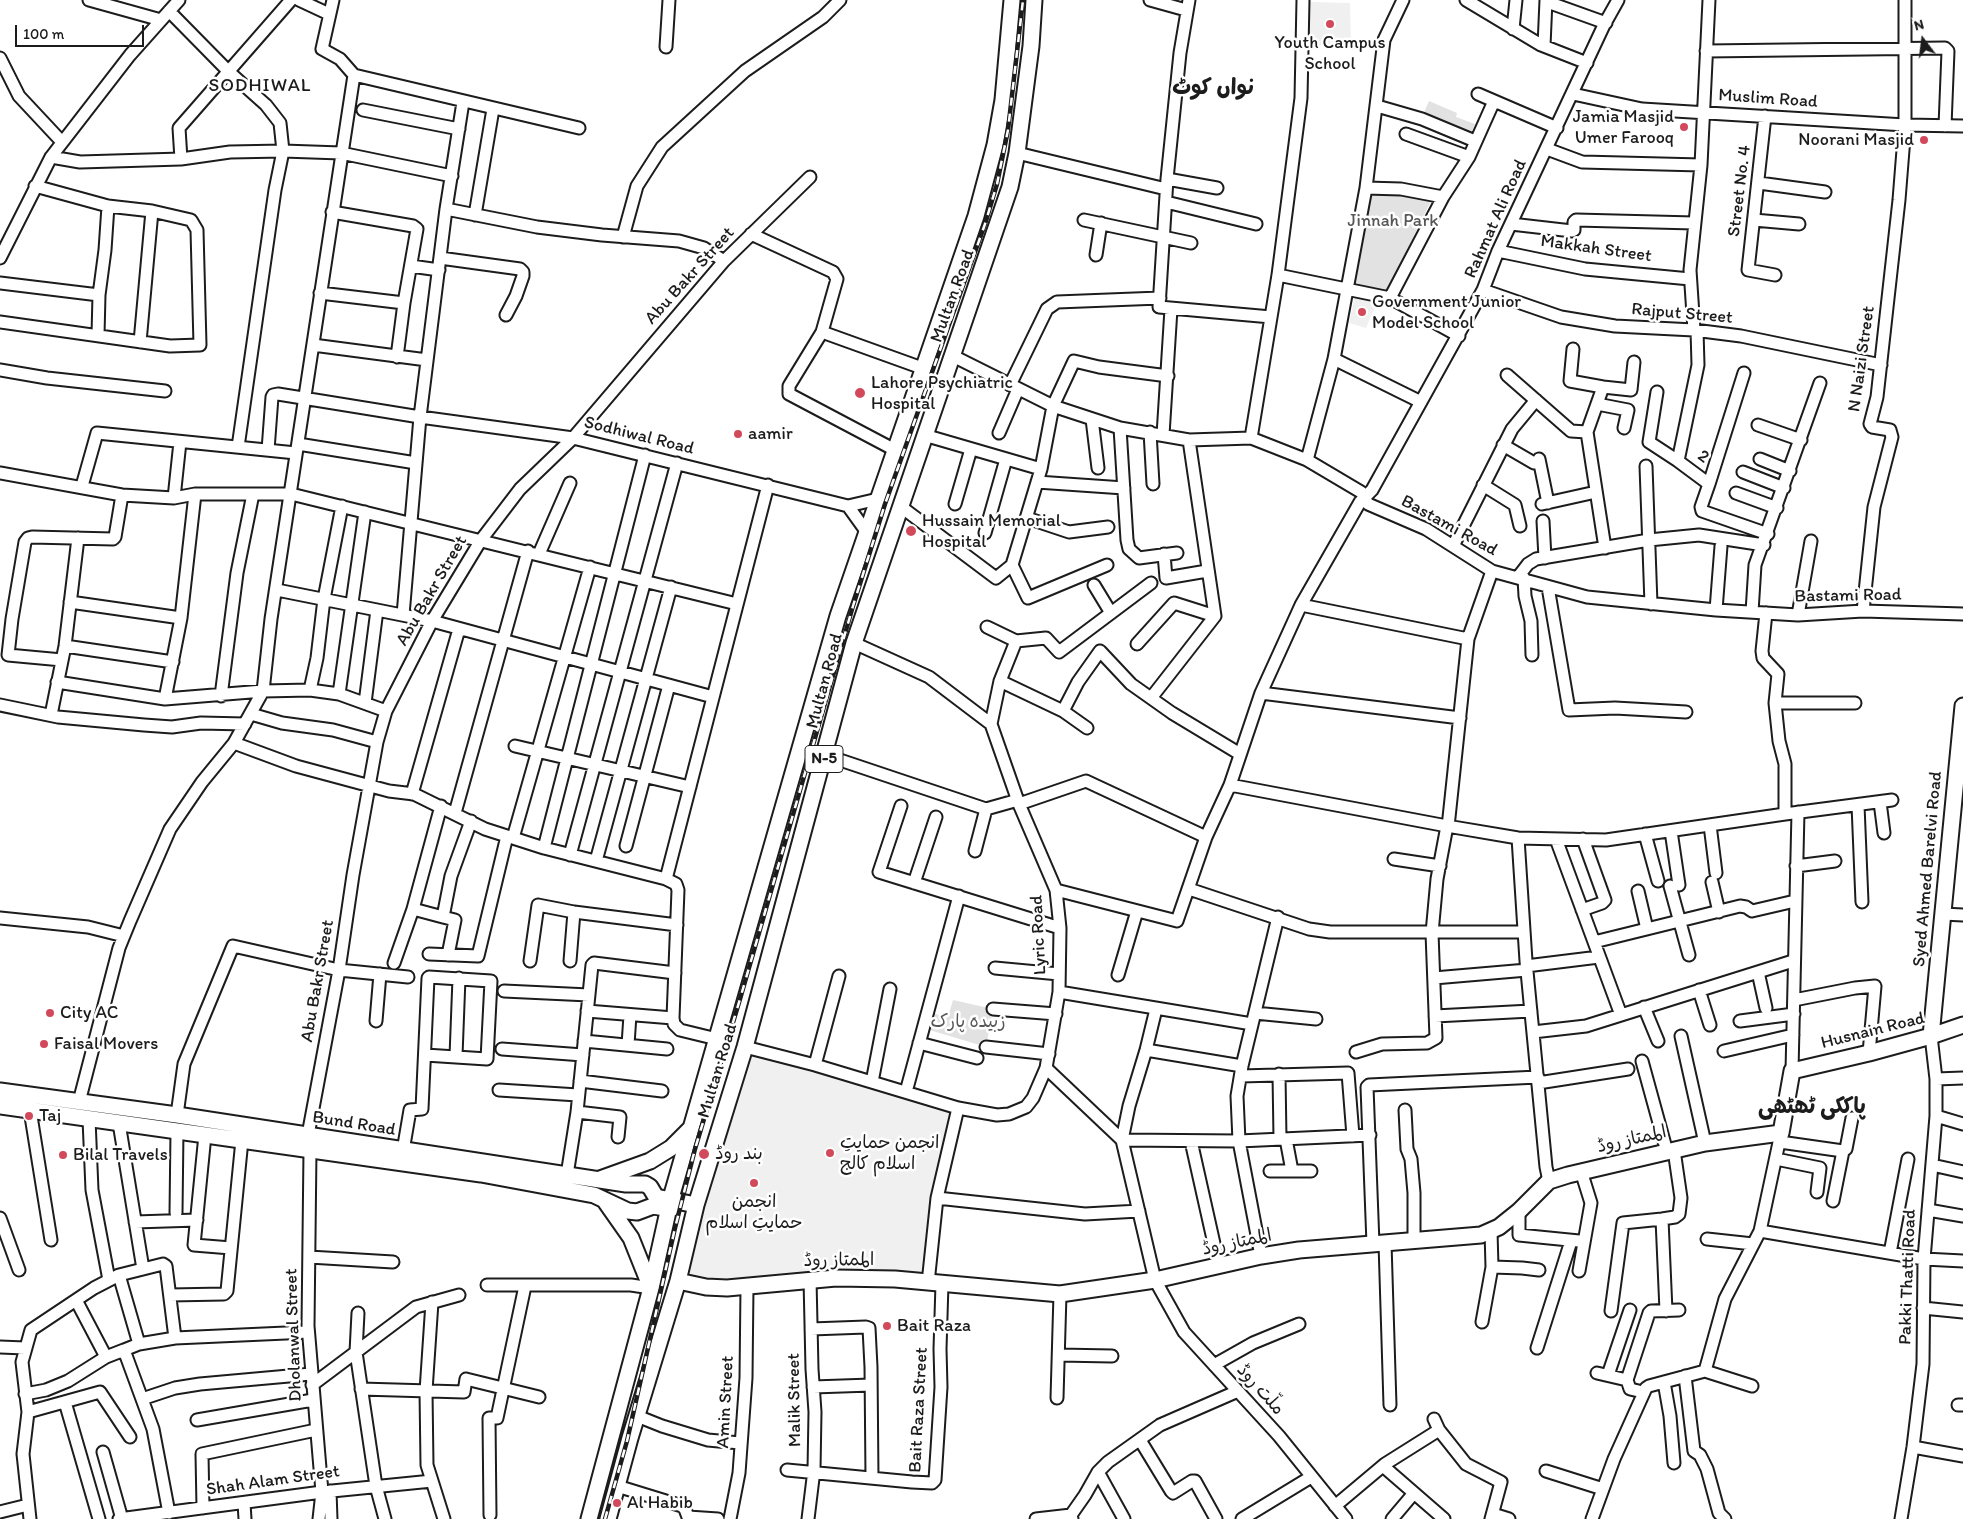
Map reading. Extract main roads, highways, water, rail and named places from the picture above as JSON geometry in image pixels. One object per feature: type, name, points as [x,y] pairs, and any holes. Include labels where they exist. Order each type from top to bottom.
[{"type":"main road","name":"Multan Road","points":[[588,1519],[651,1288],[670,1204],[691,1127],[838,616],[976,216],[995,145],[1003,100],[1012,0]]},
{"type":"main road","name":"Multan Road","points":[[608,1519],[636,1416],[678,1281],[695,1210],[745,1047],[854,643],[1010,187],[1017,153],[1031,46],[1034,0]]},
{"type":"main road","points":[[964,254],[985,261]]},
{"type":"main road","name":"Syed Ahmed Barelvi Road","points":[[1931,1036],[1963,706]]},
{"type":"main road","name":"Husnain Road","points":[[1781,1138],[1792,1071],[1869,1053],[1963,1025]]},
{"type":"main road","name":"Bund Road","points":[[0,1091],[177,1115],[309,1142],[564,1188],[604,1198],[620,1208],[637,1212],[653,1206],[670,1204]]},
{"type":"main road","name":"Bund Road","points":[[0,1106],[242,1140],[309,1142]]},
{"type":"main road","points":[[599,1179],[650,1161],[671,1148],[691,1127]]},
{"type":"main road","name":"الممتاز روڈ","points":[[678,1281],[706,1287],[747,1287],[810,1279],[895,1279],[1060,1294],[1156,1280],[1261,1256],[1299,1250],[1472,1236],[1491,1231],[1519,1211],[1549,1181],[1581,1171],[1705,1143],[1781,1138]]},
{"type":"main road","name":"Bund Road","points":[[347,1149],[403,1150],[632,1185],[645,1184],[650,1187],[656,1197],[670,1204],[695,1210]]},
{"type":"main road","points":[[604,1198],[631,1238],[651,1288]]},
{"type":"railway","points":[[605,1519],[627,1441],[675,1228],[695,1149],[853,606],[885,504],[985,224],[997,184],[1008,130],[1023,0]]},
{"type":"place","name":"Youth Campus School","points":[[1330,24]]},
{"type":"place","name":"Jamia Masjid Umer Farooq","points":[[1684,127]]},
{"type":"place","name":"Noorani Masjid","points":[[1924,140]]},
{"type":"place","name":"Government Junior Model School","points":[[1362,312]]},
{"type":"place","name":"Lahore Psychiatric Hospital","points":[[860,393]]},
{"type":"place","name":"aamir","points":[[738,434]]},
{"type":"place","name":"Hussain Memorial Hospital","points":[[911,531]]},
{"type":"place","name":"City AC","points":[[50,1013]]},
{"type":"place","name":"Faisal Movers","points":[[44,1044]]},
{"type":"place","name":"Taj","points":[[29,1116]]},
{"type":"place","name":"انجمن حمایتِ اسلام کالج","points":[[830,1153]]},
{"type":"place","name":"بند روڈ","points":[[704,1154]]},
{"type":"place","name":"Bilal Travels","points":[[63,1155]]},
{"type":"place","name":"انجمن حمایتِ اسلام","points":[[754,1183]]},
{"type":"place","name":"Bait Raza","points":[[887,1326]]},
{"type":"place","name":"Al Habib","points":[[617,1503]]},
{"type":"district","name":"SODHIWAL","points":[[260,86]]},
{"type":"district","name":"نواں کوٹ","points":[[1214,88]]},
{"type":"district","name":"پاککی ٹھٹھی","points":[[1812,1107]]},
{"type":"park label","name":"Jinnah Park","points":[[1393,221]]},
{"type":"park label","name":"زبیدہ پارک","points":[[968,1022]]}]
